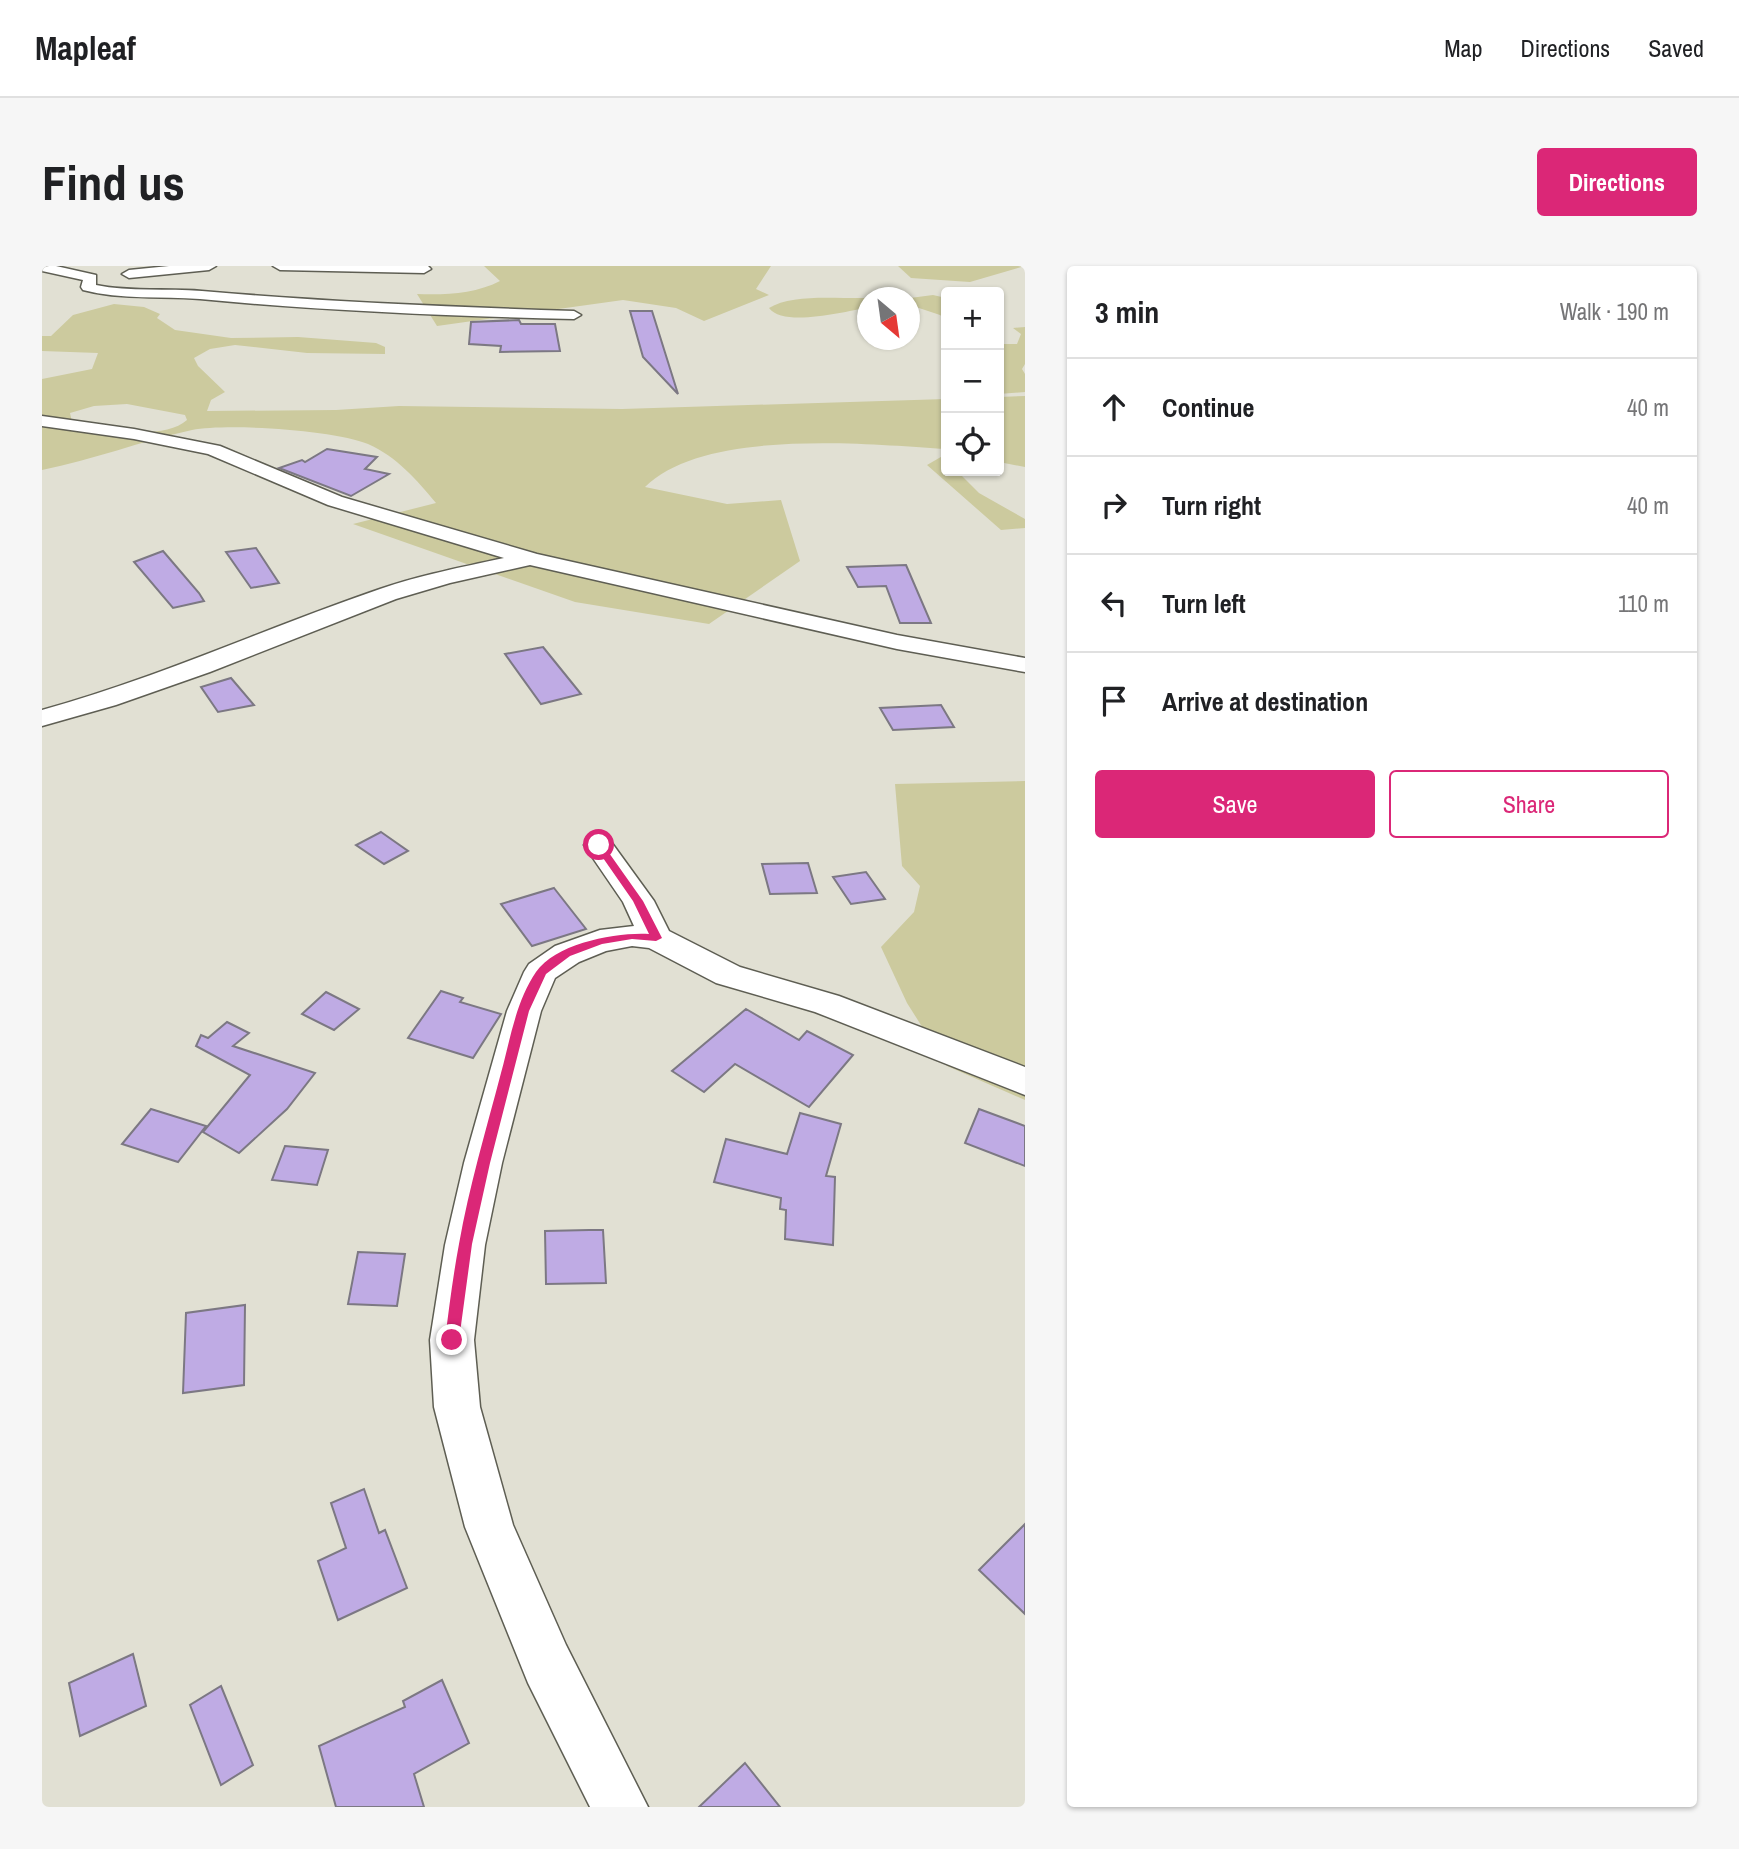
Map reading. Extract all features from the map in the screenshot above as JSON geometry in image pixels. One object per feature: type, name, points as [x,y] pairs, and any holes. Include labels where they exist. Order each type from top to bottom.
[{"type":"street","points":[[42,284],[209,266]]},
{"type":"street","points":[[280,266],[424,269]]},
{"type":"street","points":[[42,267],[105,277]]},
{"type":"street","points":[[105,277],[88,287],[288,305],[574,315]]},
{"type":"street","points":[[42,421],[134,434],[213,450],[335,501],[531,559],[897,642],[1025,665]]},
{"type":"street","points":[[42,718],[107,700],[201,667],[388,594],[445,577],[531,559]]},
{"type":"street","points":[[599,845],[638,901],[656,938]]},
{"type":"street","points":[[620,1807],[547,1664],[489,1527],[457,1407],[452,1340],[465,1244],[483,1163],[524,1011],[541,972],[567,954],[600,941],[632,936],[656,938],[728,975],[827,1004],[998,1069],[1025,1082]]},
{"type":"shaded area","points":[[484,266],[771,266],[756,289],[769,295],[704,321],[676,308],[623,300],[437,326],[417,294],[460,293],[500,281]]},
{"type":"shaded area","points":[[898,266],[1025,266],[970,282],[911,278]]},
{"type":"shaded area","points":[[920,297],[941,297],[941,316],[920,308]]},
{"type":"shaded area","points":[[857,298],[857,310],[801,318],[777,314],[769,308],[790,300]]},
{"type":"shaded area","points":[[114,304],[144,307],[160,314],[157,318],[175,330],[231,338],[298,337],[376,343],[385,347],[385,354],[307,353],[235,345],[210,349],[194,358],[198,366],[225,392],[211,400],[207,411],[336,410],[399,406],[622,409],[941,399],[941,449],[832,443],[745,448],[706,455],[672,468],[645,487],[727,504],[781,500],[800,561],[709,624],[575,602],[353,524],[436,503],[397,462],[378,449],[352,439],[281,429],[209,428],[173,434],[42,470],[42,379],[92,369],[98,353],[42,351],[42,336],[51,336],[73,315]],"holes":[[[127,404],[185,415],[187,420],[163,430],[131,432],[72,422],[70,413],[94,406]]]},
{"type":"shaded area","points":[[1025,327],[1025,364],[1022,369],[1025,374],[1025,392],[1004,394],[1004,344],[1017,344],[1021,334],[1013,328]]},
{"type":"shaded area","points":[[1025,396],[1025,467],[1004,463],[1004,397]]},
{"type":"shaded area","points":[[941,457],[941,476],[962,476],[979,493],[1025,519],[1025,528],[1001,530],[927,465]]},
{"type":"shaded area","points":[[1025,781],[1025,1100],[947,1066],[907,1003],[881,947],[914,912],[920,886],[902,866],[895,784]]},
{"type":"building","points":[[630,311],[652,311],[678,394],[643,357]]},
{"type":"building","points":[[519,320],[521,324],[555,324],[560,351],[500,352],[501,346],[469,344],[471,322]]},
{"type":"building","points":[[327,449],[377,457],[365,469],[389,474],[351,496],[279,468],[302,460],[305,462]]},
{"type":"building","points":[[256,548],[279,583],[251,588],[226,552]]},
{"type":"building","points":[[163,551],[204,601],[173,608],[134,562]]},
{"type":"building","points":[[906,565],[931,623],[900,623],[886,586],[858,587],[847,567]]},
{"type":"building","points":[[543,647],[581,694],[541,704],[505,654]]},
{"type":"building","points":[[231,678],[254,705],[218,712],[201,687]]},
{"type":"building","points":[[941,705],[954,727],[893,730],[880,708]]},
{"type":"building","points":[[381,832],[408,851],[384,864],[356,845]]},
{"type":"building","points":[[808,863],[817,893],[770,894],[762,864]]},
{"type":"building","points":[[866,872],[885,899],[851,904],[833,877]]},
{"type":"building","points":[[554,888],[586,929],[532,946],[501,904]]},
{"type":"building","points":[[441,991],[463,998],[460,1002],[501,1014],[473,1058],[408,1038]]},
{"type":"building","points":[[326,992],[359,1009],[334,1030],[302,1014]]},
{"type":"building","points":[[746,1009],[799,1040],[807,1031],[853,1055],[809,1107],[735,1064],[704,1092],[672,1071]]},
{"type":"building","points":[[227,1022],[249,1033],[233,1046],[315,1073],[287,1109],[239,1153],[203,1132],[250,1075],[196,1046],[201,1035],[208,1038]]},
{"type":"building","points":[[151,1109],[206,1126],[178,1162],[122,1144]]},
{"type":"building","points":[[979,1109],[1025,1126],[1025,1166],[965,1143]]},
{"type":"building","points":[[800,1113],[841,1124],[826,1176],[835,1177],[833,1245],[785,1239],[786,1210],[780,1209],[781,1198],[714,1182],[726,1139],[787,1154]]},
{"type":"building","points":[[285,1146],[328,1150],[317,1185],[272,1180]]},
{"type":"building","points":[[603,1230],[606,1283],[546,1284],[545,1231]]},
{"type":"building","points":[[358,1252],[405,1254],[397,1306],[348,1304]]},
{"type":"building","points":[[245,1305],[244,1385],[183,1393],[186,1313]]},
{"type":"building","points":[[364,1489],[379,1533],[385,1530],[407,1588],[338,1620],[318,1561],[346,1548],[331,1503]]},
{"type":"building","points":[[1025,1524],[1025,1614],[979,1570]]},
{"type":"building","points":[[133,1654],[146,1706],[80,1736],[69,1683]]},
{"type":"building","points":[[442,1680],[469,1743],[414,1774],[424,1807],[336,1807],[319,1746],[405,1707],[403,1701]]},
{"type":"building","points":[[221,1686],[253,1765],[221,1785],[190,1705]]},
{"type":"building","points":[[745,1763],[780,1807],[699,1807]]},
{"type":"route","points":[[452,1340],[465,1244],[483,1163],[524,1011],[541,972],[567,954],[600,941],[632,936],[656,938],[638,901],[599,845]]}]
